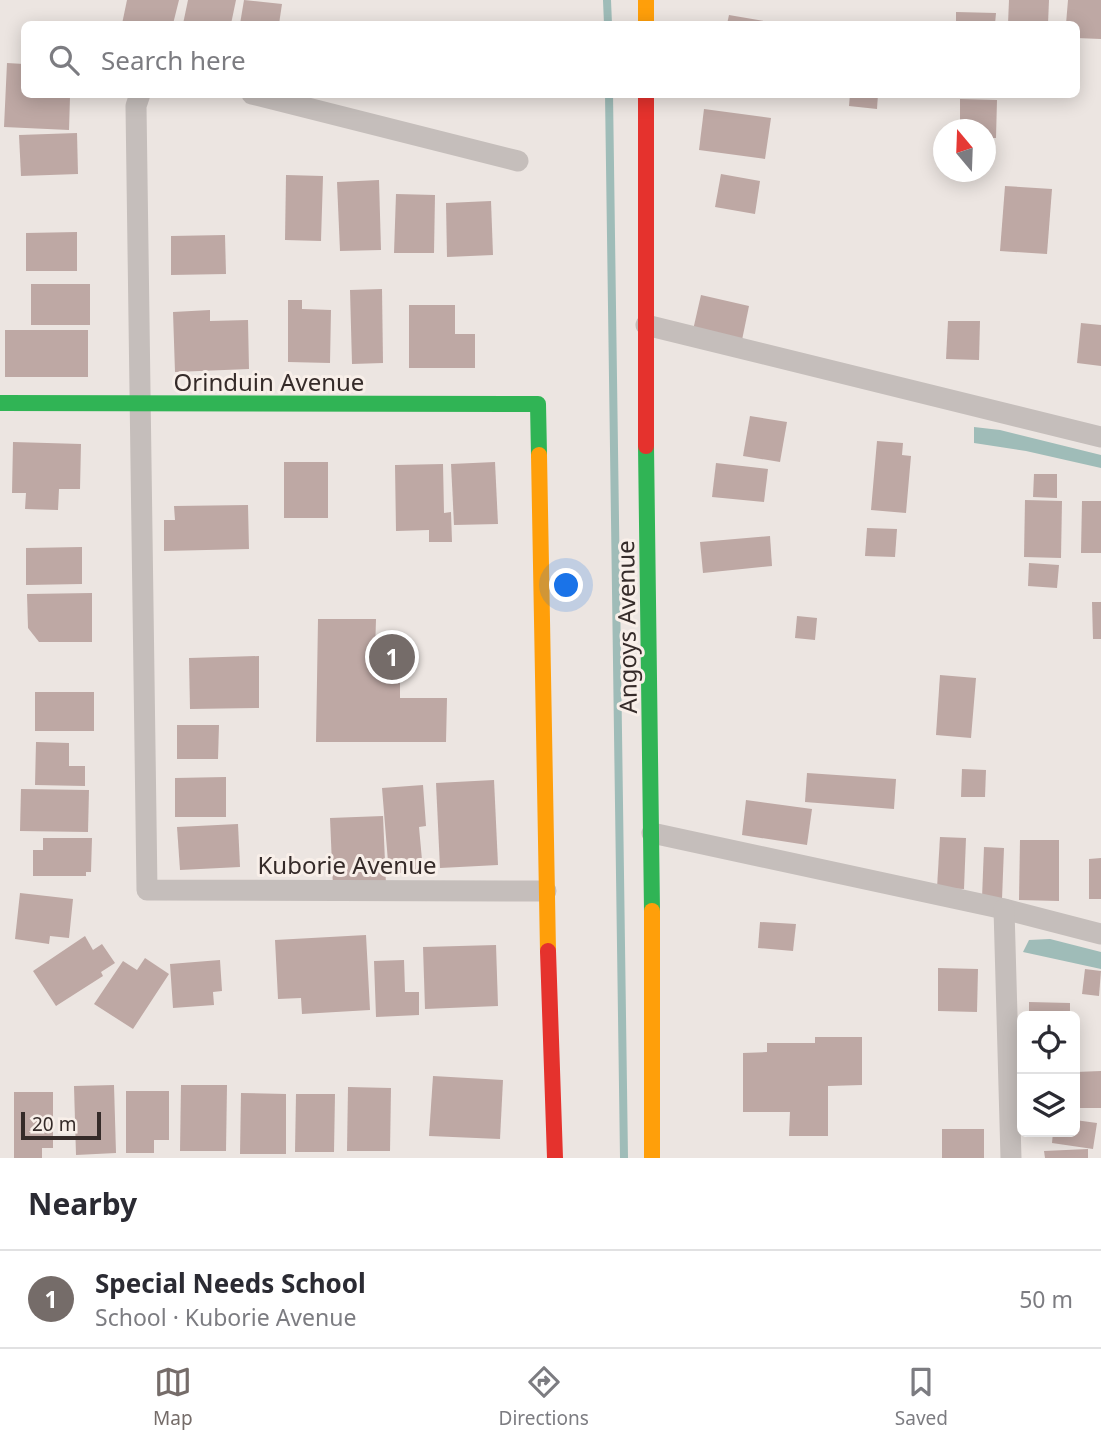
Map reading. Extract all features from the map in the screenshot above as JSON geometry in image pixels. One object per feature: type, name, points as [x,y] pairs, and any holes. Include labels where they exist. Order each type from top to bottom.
[{"type":"street","points":[[646,0],[646,21]]},
{"type":"street","points":[[139,98],[136,106],[140,404]]},
{"type":"street","points":[[268,98],[518,161]]},
{"type":"street","name":"Angoys Avenue","points":[[646,98],[645,363],[652,833],[652,1158]]},
{"type":"street","points":[[646,325],[1101,437]]},
{"type":"street","name":"Orinduin Avenue","points":[[0,403],[538,404],[547,891]]},
{"type":"street","name":"Kuborie Avenue","points":[[140,404],[147,890],[547,891]]},
{"type":"street","points":[[652,833],[1004,909],[1101,934]]},
{"type":"street","points":[[547,891],[555,1158]]},
{"type":"street","points":[[1004,909],[1012,1158]]},
{"type":"water","points":[[974,427],[1000,430],[1101,455],[1101,468],[1026,451],[974,443]]},
{"type":"water","points":[[1050,939],[1101,952],[1101,969],[1023,952],[1029,940]]},
{"type":"building","points":[[127,0],[179,0],[174,21],[123,21]]},
{"type":"building","points":[[188,0],[236,0],[232,21],[184,21]]},
{"type":"building","points":[[244,0],[282,4],[279,21],[240,21]]},
{"type":"building","points":[[1009,0],[1049,0],[1048,21],[1008,21]]},
{"type":"building","points":[[1068,0],[1101,0],[1101,39],[1080,38],[1080,21],[1066,21]]},
{"type":"building","points":[[956,12],[996,13],[995,21],[956,21]]},
{"type":"building","points":[[729,15],[764,21],[728,21]]},
{"type":"building","points":[[7,63],[21,64],[21,98],[70,98],[69,130],[4,127]]},
{"type":"building","points":[[850,98],[878,98],[877,109],[849,106]]},
{"type":"building","points":[[960,99],[997,100],[996,138],[996,119],[960,119]]},
{"type":"building","points":[[704,109],[771,118],[765,159],[699,150]]},
{"type":"building","points":[[77,133],[78,174],[21,176],[19,135]]},
{"type":"building","points":[[721,174],[760,181],[755,214],[715,207]]},
{"type":"building","points":[[286,175],[323,176],[321,241],[285,240]]},
{"type":"building","points":[[379,180],[381,250],[340,251],[337,182]]},
{"type":"building","points":[[1005,186],[1052,189],[1047,254],[1000,251]]},
{"type":"building","points":[[396,194],[435,195],[434,253],[394,253]]},
{"type":"building","points":[[491,201],[493,255],[447,257],[446,203]]},
{"type":"building","points":[[77,232],[77,271],[26,271],[26,233]]},
{"type":"building","points":[[225,235],[226,274],[171,275],[171,236]]},
{"type":"building","points":[[31,284],[90,284],[90,325],[31,325]]},
{"type":"building","points":[[382,289],[383,363],[352,364],[350,290]]},
{"type":"building","points":[[701,295],[749,306],[742,340],[693,330]]},
{"type":"building","points":[[288,300],[302,300],[302,309],[331,310],[330,363],[288,362]]},
{"type":"building","points":[[409,305],[455,305],[455,334],[475,334],[475,368],[409,368]]},
{"type":"building","points":[[210,310],[210,321],[248,320],[249,369],[175,372],[173,312]]},
{"type":"building","points":[[948,321],[980,321],[979,360],[946,359]]},
{"type":"building","points":[[1081,323],[1101,325],[1101,366],[1077,363]]},
{"type":"building","points":[[5,330],[88,330],[88,377],[5,377]]},
{"type":"building","points":[[750,416],[787,422],[780,462],[743,456]]},
{"type":"building","points":[[877,441],[903,443],[902,455],[911,456],[906,513],[871,510]]},
{"type":"building","points":[[13,442],[81,444],[80,489],[59,489],[58,510],[25,509],[26,493],[12,493]]},
{"type":"building","points":[[284,462],[328,462],[328,518],[284,518]]},
{"type":"building","points":[[495,462],[498,524],[454,525],[451,464]]},
{"type":"building","points":[[716,463],[768,469],[764,502],[712,497]]},
{"type":"building","points":[[443,464],[444,513],[451,512],[452,542],[429,542],[429,530],[396,531],[395,465]]},
{"type":"building","points":[[1034,474],[1057,474],[1057,498],[1033,497]]},
{"type":"building","points":[[1025,500],[1062,501],[1061,558],[1024,557]]},
{"type":"building","points":[[1082,501],[1101,501],[1101,553],[1081,553]]},
{"type":"building","points":[[248,505],[249,549],[164,551],[164,520],[175,520],[174,506]]},
{"type":"building","points":[[867,528],[897,529],[895,557],[865,556]]},
{"type":"building","points":[[770,536],[772,566],[703,573],[700,542]]},
{"type":"building","points":[[82,547],[82,584],[26,585],[26,548]]},
{"type":"building","points":[[1029,563],[1059,565],[1057,588],[1028,586]]},
{"type":"building","points":[[92,593],[92,642],[39,642],[28,628],[27,594]]},
{"type":"building","points":[[1092,602],[1101,602],[1101,639],[1093,639]]},
{"type":"building","points":[[797,616],[817,618],[815,640],[795,638]]},
{"type":"building","points":[[318,619],[376,619],[375,654],[392,654],[391,681],[400,681],[400,698],[447,698],[446,742],[316,742]]},
{"type":"building","points":[[259,656],[259,708],[190,709],[189,658]]},
{"type":"building","points":[[940,675],[976,678],[971,738],[936,735]]},
{"type":"building","points":[[35,692],[94,692],[94,731],[35,731]]},
{"type":"building","points":[[177,725],[219,725],[218,759],[177,759]]},
{"type":"building","points":[[36,742],[69,743],[69,766],[85,766],[85,786],[35,785]]},
{"type":"building","points":[[962,769],[986,770],[985,797],[961,797]]},
{"type":"building","points":[[807,773],[896,779],[894,809],[805,802]]},
{"type":"building","points":[[226,777],[226,817],[175,817],[175,778]]},
{"type":"building","points":[[494,780],[498,865],[440,868],[436,783]]},
{"type":"building","points":[[423,785],[426,826],[419,827],[423,871],[389,874],[382,788]]},
{"type":"building","points":[[21,789],[89,790],[88,832],[20,831]]},
{"type":"building","points":[[746,800],[812,809],[807,845],[742,835]]},
{"type":"building","points":[[383,816],[386,885],[333,888],[330,818]]},
{"type":"building","points":[[238,824],[240,867],[180,870],[177,827]]},
{"type":"building","points":[[940,837],[966,838],[964,889],[937,888]]},
{"type":"building","points":[[43,838],[92,838],[91,872],[86,872],[86,876],[33,876],[33,850],[43,850]]},
{"type":"building","points":[[1020,840],[1059,840],[1059,901],[1019,900]]},
{"type":"building","points":[[984,847],[1004,848],[1002,899],[982,898]]},
{"type":"building","points":[[1101,858],[1101,899],[1089,899],[1089,859]]},
{"type":"building","points":[[20,893],[73,899],[69,938],[50,936],[49,944],[15,939]]},
{"type":"building","points":[[760,922],[796,924],[793,951],[758,948]]},
{"type":"building","points":[[366,935],[370,1010],[302,1014],[301,998],[278,999],[275,940]]},
{"type":"building","points":[[85,936],[93,950],[102,944],[115,963],[101,972],[103,976],[56,1006],[33,971]]},
{"type":"building","points":[[496,945],[498,1006],[425,1009],[423,947]]},
{"type":"building","points":[[145,958],[169,974],[133,1029],[94,1004],[123,961],[137,970]]},
{"type":"building","points":[[220,960],[222,991],[213,992],[214,1005],[173,1008],[170,964]]},
{"type":"building","points":[[404,960],[405,992],[419,992],[419,1015],[376,1017],[374,961]]},
{"type":"building","points":[[938,968],[978,969],[977,1012],[938,1011]]},
{"type":"building","points":[[1085,969],[1101,971],[1099,996],[1082,994]]},
{"type":"building","points":[[1029,1002],[1070,1003],[1070,1011],[1029,1011]]},
{"type":"building","points":[[815,1037],[862,1037],[862,1085],[828,1086],[828,1136],[789,1136],[790,1112],[743,1112],[743,1053],[767,1052],[767,1043],[815,1043]]},
{"type":"building","points":[[1101,1071],[1101,1108],[1080,1108],[1080,1072]]},
{"type":"building","points":[[433,1076],[503,1080],[500,1139],[429,1136]]},
{"type":"building","points":[[114,1085],[116,1153],[76,1155],[74,1086]]},
{"type":"building","points":[[181,1085],[227,1085],[226,1151],[180,1151]]},
{"type":"building","points":[[348,1087],[391,1088],[390,1151],[347,1151]]},
{"type":"building","points":[[126,1091],[169,1091],[169,1140],[154,1140],[154,1153],[126,1153]]},
{"type":"building","points":[[14,1092],[53,1092],[53,1148],[42,1148],[42,1158],[14,1158]]},
{"type":"building","points":[[241,1093],[286,1094],[286,1154],[240,1154]]},
{"type":"building","points":[[296,1094],[335,1094],[334,1152],[295,1152]]},
{"type":"building","points":[[1080,1121],[1097,1123],[1093,1149],[1052,1143],[1053,1137],[1080,1137]]},
{"type":"building","points":[[942,1129],[984,1129],[984,1158],[942,1158]]},
{"type":"building","points":[[1088,1149],[1088,1158],[1045,1158],[1044,1151]]},
{"type":"waterway","points":[[607,0],[608,21]]},
{"type":"waterway","points":[[609,98],[624,1158]]},
{"type":"traffic: fast","points":[[0,403],[538,404],[539,455]]},
{"type":"traffic: fast","points":[[646,446],[652,911]]},
{"type":"traffic: slow","points":[[646,0],[646,21]]},
{"type":"traffic: slow","points":[[539,455],[548,951]]},
{"type":"traffic: slow","points":[[652,911],[652,1158]]},
{"type":"traffic: jam","points":[[646,98],[646,446]]},
{"type":"traffic: jam","points":[[548,951],[555,1158]]},
{"type":"place","name":"Special Needs School","points":[[392,657]]}]
